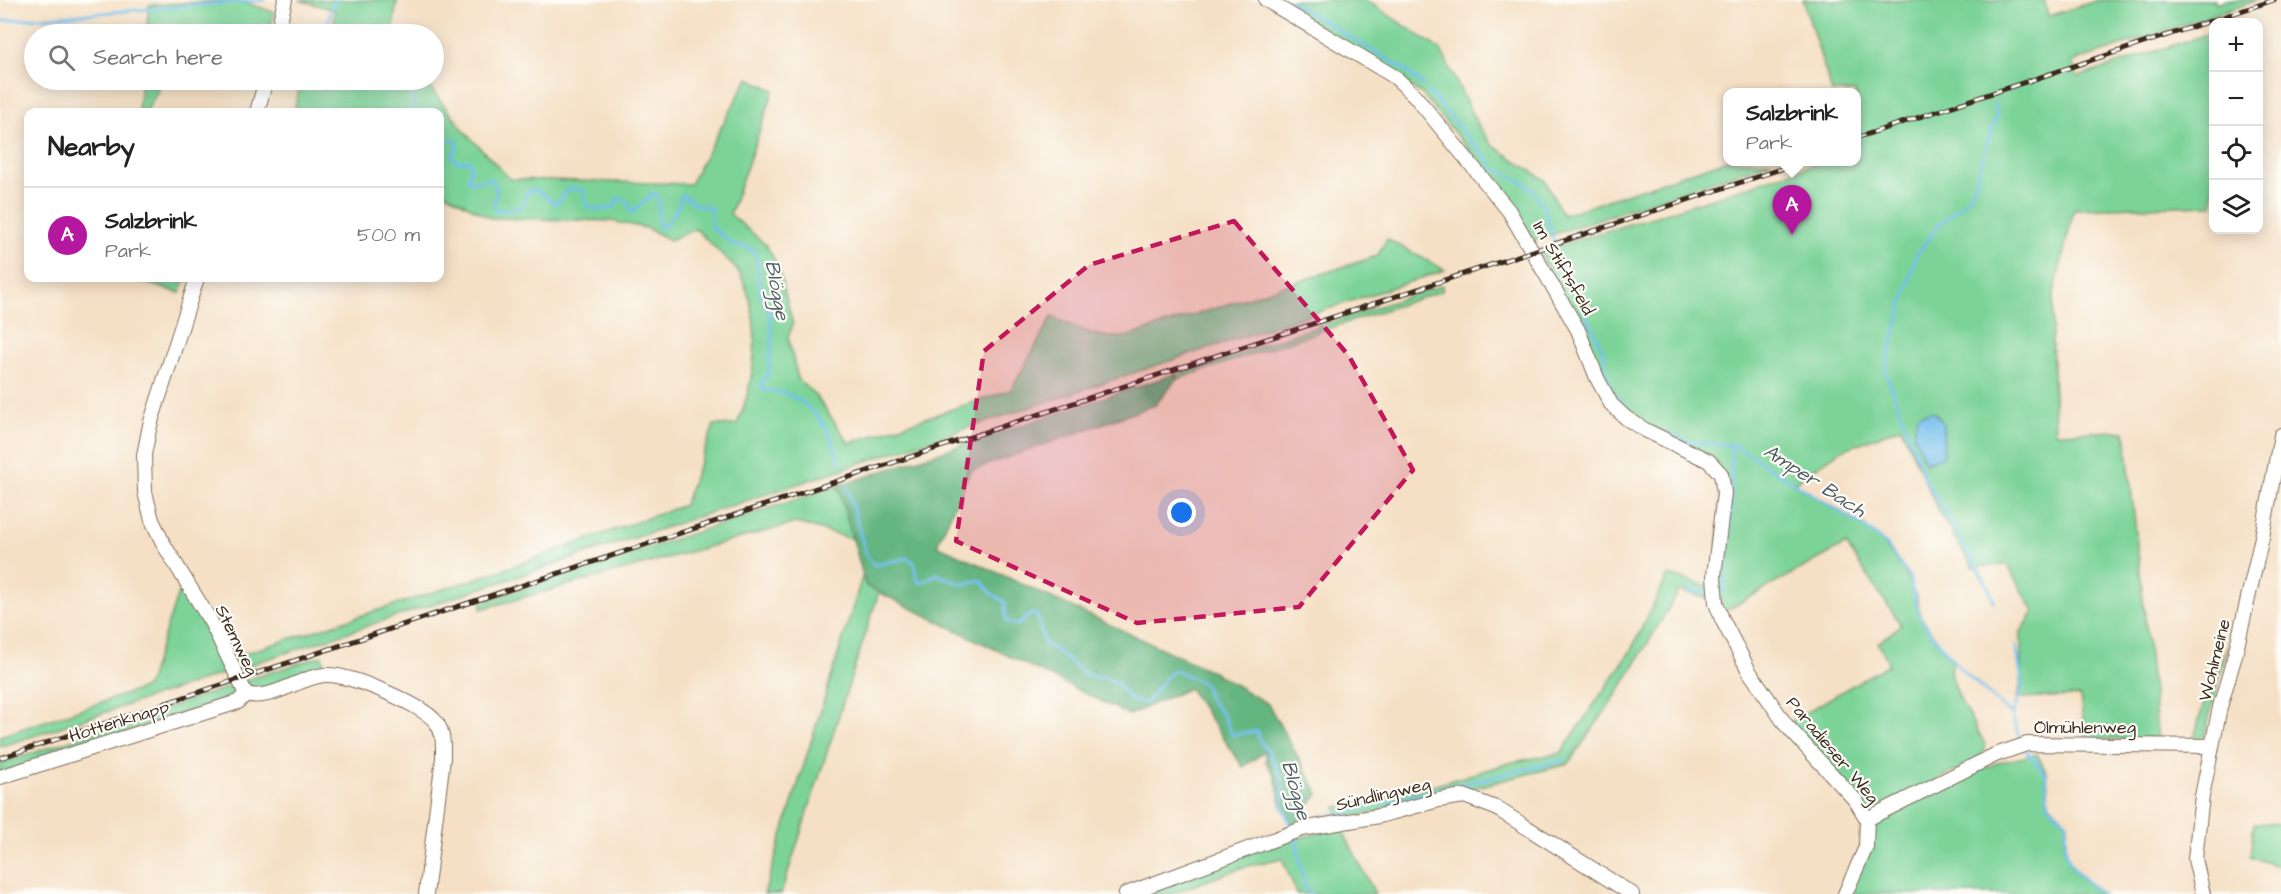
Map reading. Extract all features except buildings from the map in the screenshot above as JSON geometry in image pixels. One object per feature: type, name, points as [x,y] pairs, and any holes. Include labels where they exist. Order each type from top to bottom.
[{"type":"street","points":[[279,24],[285,0]]},
{"type":"street","name":"Im Stiftsfeld","points":[[1266,0],[1395,77],[1415,96],[1509,210],[1578,330],[1597,378],[1611,404],[1645,430],[1709,461],[1721,474],[1724,493],[1714,576],[1716,603]]},
{"type":"street","points":[[258,108],[263,90]]},
{"type":"street","name":"Stemweg","points":[[195,282],[150,425],[144,455],[145,492],[158,532],[211,622],[246,694],[263,694],[318,676],[339,676],[413,705],[435,721],[443,740],[426,894]]},
{"type":"street","name":"Wohlmeine","points":[[2203,894],[2196,872],[2195,846],[2212,746],[2249,592],[2281,435]]},
{"type":"street","name":"Paradieser Weg","points":[[1716,603],[1749,671],[1786,725],[1856,801],[1867,819],[1866,848],[1845,894]]},
{"type":"street","name":"Hottenknapp","points":[[0,777],[238,702],[246,694]]},
{"type":"street","name":"Ölmühlenweg","points":[[1867,819],[1995,755],[2022,746],[2212,746]]},
{"type":"street","name":"Sündlingweg","points":[[1126,894],[1302,829],[1379,816],[1455,796],[1474,798],[1496,808],[1632,894]]},
{"type":"highlighted area","points":[[1234,221],[1349,356],[1413,470],[1299,607],[1137,623],[956,541],[984,351],[1089,265]]},
{"type":"green space","points":[[237,0],[274,12],[271,24],[147,24],[149,5]]},
{"type":"green space","points":[[299,0],[397,0],[394,24],[334,24],[335,10]]},
{"type":"green space","points":[[1278,0],[1366,0],[1441,50],[1476,122],[1492,145],[1545,180],[1563,215],[1723,161],[1723,166],[1759,166],[1533,241],[1485,169],[1422,94]]},
{"type":"green space","points":[[1803,0],[2044,0],[2048,16],[2099,0],[2215,0],[2216,3],[2225,0],[2259,0],[2072,62],[2078,77],[2209,33],[2209,205],[2074,209],[2054,293],[2052,335],[2055,433],[2125,431],[2158,739],[2085,739],[2080,696],[2016,698],[2021,684],[2021,632],[2034,612],[2007,565],[1973,567],[1938,511],[1901,427],[1840,451],[1794,483],[1865,526],[1885,545],[1903,569],[1916,596],[1921,617],[1953,662],[1950,672],[1960,700],[1985,744],[1985,751],[1978,759],[1868,816],[1788,723],[1889,664],[1878,643],[1901,625],[1846,544],[1721,613],[1717,575],[1722,473],[1624,417],[1539,251],[1663,214],[1810,166],[1861,166],[1861,88],[1831,88]]},
{"type":"green space","points":[[748,78],[774,90],[730,214],[766,245],[778,266],[793,324],[788,337],[798,379],[816,396],[849,443],[1011,390],[1052,317],[1097,335],[1126,337],[1377,256],[1387,239],[1445,270],[237,669],[233,657],[499,571],[684,505],[714,425],[737,425],[749,389],[752,370],[754,332],[752,313],[741,276],[734,266],[696,229],[670,240],[646,228],[611,221],[490,218],[444,192],[444,108],[295,108],[299,90],[432,90],[465,132],[510,179],[690,184]]},
{"type":"green space","points":[[140,90],[158,90],[148,108],[138,108]]},
{"type":"green space","points":[[143,282],[184,282],[180,293]]},
{"type":"green space","points":[[1443,285],[1442,291],[1177,379],[1175,374]]},
{"type":"green space","points":[[1175,374],[1177,379],[1155,405],[970,471],[937,545],[1215,673],[1268,704],[1319,794],[1304,811],[1293,831],[1289,817],[1282,807],[1275,776],[1266,762],[1266,751],[1243,767],[1189,688],[1129,715],[866,586],[838,486]]},
{"type":"green space","points":[[838,486],[853,539],[796,523],[481,609],[482,602]]},
{"type":"green space","points":[[863,574],[866,586],[879,592],[781,894],[764,894]]},
{"type":"green space","points":[[1668,575],[1714,588],[1713,600],[1679,591],[1617,694],[1568,764],[1340,821],[1336,807],[1426,788],[1513,762],[1561,753],[1630,652]]},
{"type":"green space","points":[[181,584],[209,627],[228,672],[0,747],[0,736],[147,687]]},
{"type":"green space","points":[[2228,645],[2204,737],[2194,738],[2207,692]]},
{"type":"green space","points":[[322,656],[326,669],[275,687],[250,690],[242,681]]},
{"type":"green space","points":[[234,685],[235,696],[0,774],[0,764]]},
{"type":"green space","points":[[2037,754],[2047,774],[2049,803],[2068,823],[2066,847],[2068,856],[2084,879],[2102,894],[1847,894],[1869,819],[1997,763]]},
{"type":"green space","points":[[2254,823],[2281,824],[2281,867],[2250,857]]},
{"type":"green space","points":[[1341,827],[1375,894],[1297,894],[1282,858],[1244,867],[1171,894],[1133,894],[1245,852]]},
{"type":"water","points":[[1934,412],[1943,423],[1944,456],[1925,463],[1914,435],[1917,417],[1923,413]]},
{"type":"waterway","points":[[0,21],[264,0]]},
{"type":"waterway","name":"Blögge","points":[[328,24],[332,5],[337,0]]},
{"type":"waterway","name":"Amper Bach","points":[[1288,0],[1404,69],[1423,85]]},
{"type":"waterway","name":"Blögge","points":[[409,90],[415,104],[414,108]]},
{"type":"waterway","name":"Amper Bach","points":[[1429,92],[1493,167],[1529,186],[1544,207],[1558,255],[1579,301]]},
{"type":"waterway","points":[[1994,104],[1997,114],[1971,196],[1939,225],[1916,256],[1885,370],[1924,477],[1989,588],[1994,602]]},
{"type":"waterway","name":"Blögge","points":[[444,141],[452,139],[457,141],[458,145],[452,156],[457,162],[469,160],[471,168],[468,179],[470,182],[491,179],[496,188],[493,203],[497,211],[521,208],[527,192],[535,189],[556,204],[570,188],[584,190],[586,206],[601,210],[614,207],[617,198],[628,202],[631,213],[654,193],[658,195],[659,227],[665,227],[683,195],[696,205],[711,208],[711,227],[735,246],[748,247],[756,254],[761,295],[769,309],[772,336],[768,376],[761,385],[764,390],[792,396],[814,412],[829,435],[839,462]]},
{"type":"waterway","name":"Amper Bach","points":[[1585,312],[1604,354],[1606,375],[1612,392],[1635,417]]},
{"type":"waterway","name":"Amper Bach","points":[[1664,432],[1689,442],[1734,445],[1864,527],[1887,545],[1909,576],[1919,615],[1934,637],[1964,672],[2012,715]]},
{"type":"waterway","points":[[1720,591],[1724,590],[1731,515],[1731,445]]},
{"type":"waterway","name":"Blögge","points":[[847,487],[867,557],[875,565],[908,558],[914,562],[917,580],[921,583],[936,574],[961,584],[981,580],[992,594],[1005,602],[1006,621],[1018,625],[1032,613],[1036,614],[1045,645],[1053,648],[1087,675],[1106,678],[1117,683],[1130,700],[1146,703],[1166,677],[1175,670],[1205,684],[1208,697],[1223,715],[1232,735],[1257,731],[1260,742],[1268,750],[1282,779],[1283,808],[1293,829]]},
{"type":"waterway","points":[[1686,590],[1709,594]]},
{"type":"waterway","points":[[2016,646],[2023,686],[2012,715],[2021,742]]},
{"type":"waterway","name":"Amper Bach","points":[[2026,750],[2046,775],[2048,804],[2067,823],[2065,847],[2071,864],[2083,879],[2102,894]]},
{"type":"waterway","points":[[1317,819],[1563,760]]},
{"type":"waterway","name":"Blögge","points":[[1295,835],[1305,887],[1311,894]]},
{"type":"railway","points":[[1861,136],[2274,0]]},
{"type":"railway","points":[[0,758],[1790,166]]},
{"type":"place","name":"Salzbrink","points":[[1792,235]]}]
